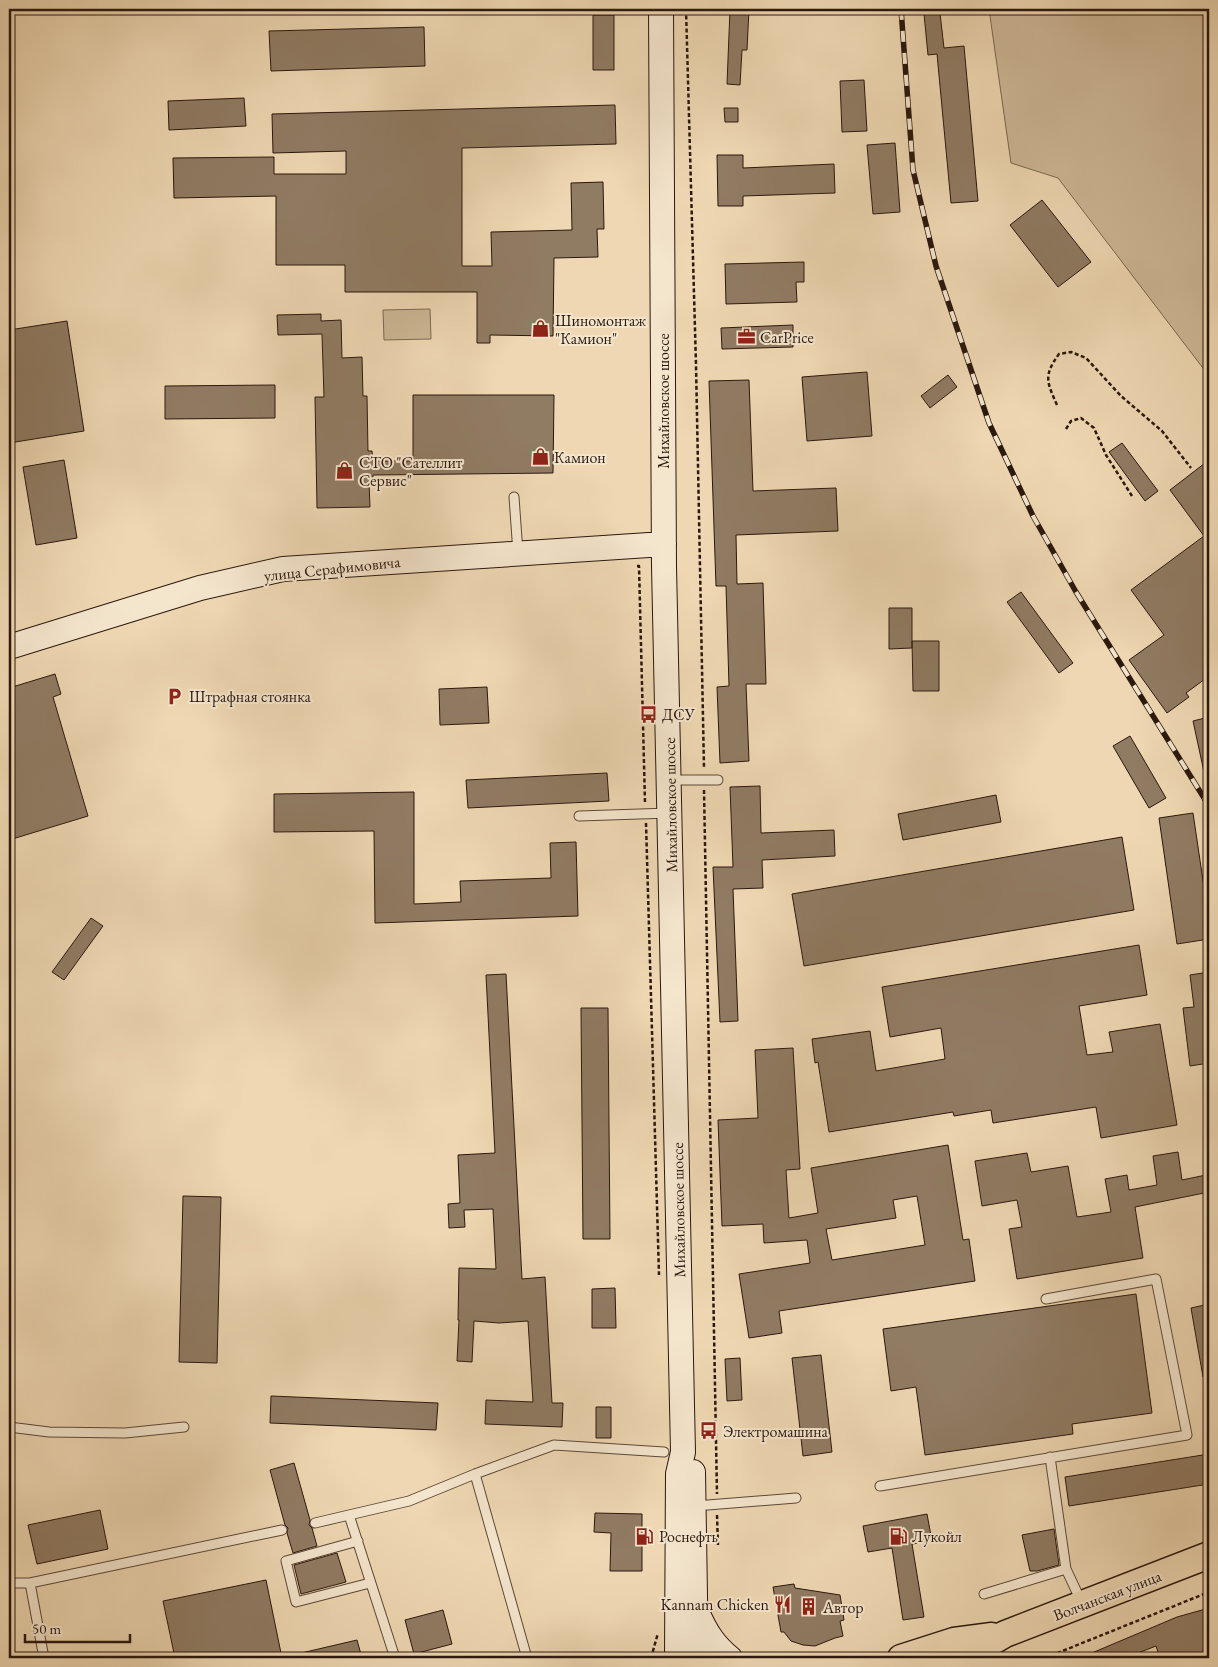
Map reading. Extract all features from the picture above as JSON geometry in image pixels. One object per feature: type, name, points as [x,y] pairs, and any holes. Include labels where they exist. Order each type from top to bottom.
[{"type":"main road","name":"Михайловское шоссе","points":[[661,9],[664,544],[670,813],[674,1452],[678,1474],[671,1640]]},
{"type":"main road","name":"улица Серафимовича","points":[[13,656],[200,588],[283,569],[664,544]]},
{"type":"main road","name":"Михайловское шоссе","points":[[674,1452],[694,1474],[706,1506],[696,1609],[696,1658]]},
{"type":"main road","name":"Волчанская улица","points":[[964,1658],[1005,1634],[1209,1555]]},
{"type":"main road","points":[[696,1609],[706,1633],[717,1648],[730,1658]]},
{"type":"main road","name":"Волчанская улица","points":[[901,1658],[954,1641],[1005,1634]]},
{"type":"main road","points":[[668,1658],[671,1640]]},
{"type":"lane","points":[[514,497],[518,553]]},
{"type":"lane","points":[[669,780],[718,780]]},
{"type":"lane","points":[[579,816],[670,813]]},
{"type":"lane","points":[[880,1486],[1187,1435],[1156,1279],[1046,1299]]},
{"type":"lane","points":[[9,1427],[50,1432],[125,1433],[184,1427]]},
{"type":"lane","points":[[315,1523],[409,1501],[554,1445],[674,1452]]},
{"type":"lane","points":[[1050,1457],[1066,1569],[1082,1604]]},
{"type":"lane","points":[[475,1474],[527,1658]]},
{"type":"lane","points":[[706,1506],[796,1498]]},
{"type":"lane","points":[[349,1516],[395,1658]]},
{"type":"lane","points":[[9,1583],[30,1583],[282,1530]]},
{"type":"lane","points":[[358,1542],[286,1561],[296,1602],[370,1584]]},
{"type":"lane","points":[[984,1594],[1066,1569]]},
{"type":"lane","points":[[30,1583],[44,1658]]},
{"type":"path","points":[[686,9],[697,375],[704,780],[706,1506],[718,1546]]},
{"type":"path","points":[[1057,405],[1048,383],[1050,367],[1059,354],[1071,352],[1086,358],[1121,396],[1162,431],[1191,468]]},
{"type":"path","points":[[1066,429],[1071,421],[1081,418],[1094,428],[1106,455],[1132,496]]},
{"type":"path","points":[[629,566],[639,566],[659,1282]]},
{"type":"path","points":[[9,668],[13,656]]},
{"type":"path","points":[[1045,1658],[1209,1592]]},
{"type":"path","points":[[651,1658],[671,1640]]},
{"type":"shaded area","points":[[989,9],[1209,9],[1209,376],[1058,178],[1011,163]]},
{"type":"shaded area","points":[[430,309],[431,339],[384,340],[383,310]]},
{"type":"building","points":[[730,9],[749,9],[747,50],[742,50],[740,85],[727,84]]},
{"type":"building","points":[[940,13],[944,48],[964,46],[978,201],[951,203],[937,54],[928,55],[924,14]]},
{"type":"building","points":[[593,15],[614,15],[614,70],[593,70]]},
{"type":"building","points":[[424,27],[425,66],[271,71],[269,31]]},
{"type":"building","points":[[864,80],[867,131],[842,132],[840,81]]},
{"type":"building","points":[[244,98],[246,126],[169,130],[168,101]]},
{"type":"building","points":[[615,105],[616,144],[462,148],[462,266],[492,266],[491,232],[572,230],[571,183],[603,182],[604,229],[597,229],[598,257],[554,258],[553,336],[490,335],[490,343],[477,343],[477,292],[345,292],[345,265],[276,265],[276,196],[174,198],[173,158],[274,157],[274,174],[346,174],[346,151],[273,153],[272,114]]},
{"type":"building","points":[[724,108],[738,108],[738,122],[725,122]]},
{"type":"building","points":[[895,143],[900,212],[873,214],[867,145]]},
{"type":"building","points":[[717,155],[743,155],[743,168],[834,164],[835,193],[743,196],[743,206],[718,206]]},
{"type":"building","points":[[1042,200],[1091,262],[1058,287],[1010,225]]},
{"type":"building","points":[[804,262],[804,282],[796,282],[797,302],[726,304],[725,264]]},
{"type":"building","points":[[321,314],[321,321],[341,320],[342,358],[362,357],[363,396],[367,396],[368,451],[372,451],[373,461],[413,461],[413,395],[554,395],[553,473],[373,475],[373,482],[369,482],[370,507],[317,508],[315,397],[324,397],[322,334],[278,335],[277,315]]},
{"type":"building","points":[[67,321],[84,431],[9,443],[9,330]]},
{"type":"building","points":[[793,325],[793,347],[722,349],[721,328]]},
{"type":"building","points":[[867,372],[872,436],[807,441],[802,377]]},
{"type":"building","points":[[948,375],[957,387],[930,408],[921,396]]},
{"type":"building","points":[[749,380],[753,491],[836,488],[838,531],[736,535],[737,584],[763,583],[766,684],[746,684],[749,761],[720,763],[717,687],[729,686],[726,586],[716,586],[709,381]]},
{"type":"building","points":[[275,385],[275,418],[165,419],[165,386]]},
{"type":"building","points":[[1122,443],[1158,491],[1145,501],[1109,452]]},
{"type":"building","points":[[64,460],[77,538],[36,545],[23,467]]},
{"type":"building","points":[[1209,460],[1209,676],[1186,693],[1189,697],[1167,713],[1129,660],[1164,635],[1131,590],[1204,536],[1170,490]]},
{"type":"building","points":[[1021,592],[1073,663],[1059,673],[1007,602]]},
{"type":"building","points":[[889,608],[912,608],[912,648],[889,649]]},
{"type":"building","points":[[912,641],[939,641],[939,691],[913,691]]},
{"type":"building","points":[[55,674],[61,694],[53,697],[88,816],[9,840],[9,688]]},
{"type":"building","points":[[487,687],[489,723],[440,725],[439,689]]},
{"type":"building","points":[[1209,717],[1209,771],[1204,772],[1193,721]]},
{"type":"building","points":[[1130,736],[1166,798],[1149,808],[1113,746]]},
{"type":"building","points":[[607,773],[609,801],[468,808],[466,780]]},
{"type":"building","points":[[760,786],[761,833],[834,830],[835,856],[762,860],[763,888],[733,889],[738,1021],[720,1022],[713,867],[733,867],[730,787]]},
{"type":"building","points":[[414,792],[414,904],[461,902],[460,881],[551,878],[550,843],[576,842],[578,916],[375,923],[374,831],[274,832],[274,794]]},
{"type":"building","points":[[996,795],[1001,822],[903,840],[898,814]]},
{"type":"building","points":[[1193,813],[1206,901],[1209,901],[1209,939],[1177,944],[1159,818]]},
{"type":"building","points":[[1122,837],[1134,910],[804,966],[792,894]]},
{"type":"building","points":[[91,918],[103,926],[64,980],[52,972]]},
{"type":"building","points":[[1139,945],[1147,995],[1079,1006],[1087,1055],[1113,1052],[1109,1032],[1160,1024],[1177,1125],[1101,1138],[1096,1107],[993,1123],[991,1110],[954,1116],[953,1112],[829,1132],[818,1062],[815,1063],[812,1039],[870,1031],[876,1071],[945,1059],[941,1028],[890,1037],[882,987]]},
{"type":"building","points":[[1209,972],[1209,1063],[1190,1066],[1183,1008],[1194,1007],[1190,975]]},
{"type":"building","points":[[506,974],[522,1279],[545,1277],[552,1403],[563,1403],[562,1427],[485,1424],[486,1400],[533,1402],[528,1321],[499,1323],[474,1321],[472,1362],[457,1361],[459,1268],[496,1269],[493,1209],[464,1210],[465,1227],[449,1228],[448,1204],[460,1203],[458,1155],[495,1153],[486,975]]},
{"type":"building","points":[[581,1008],[608,1008],[610,1239],[583,1239]]},
{"type":"building","points":[[793,1048],[800,1169],[786,1170],[789,1218],[818,1213],[811,1168],[948,1145],[963,1240],[969,1239],[975,1281],[779,1311],[782,1333],[749,1338],[739,1274],[810,1263],[807,1240],[764,1243],[763,1224],[722,1226],[718,1120],[758,1118],[755,1050]],"holes":[[[917,1196],[925,1245],[832,1260],[826,1229],[896,1218],[893,1200]]]},
{"type":"building","points":[[1178,1152],[1182,1180],[1206,1175],[1209,1192],[1135,1207],[1143,1258],[1017,1279],[1009,1229],[1022,1227],[1017,1200],[982,1206],[975,1161],[1027,1153],[1031,1172],[1068,1166],[1077,1217],[1111,1212],[1105,1179],[1127,1175],[1129,1190],[1157,1185],[1153,1156]]},
{"type":"building","points":[[183,1196],[221,1197],[217,1363],[179,1362]]},
{"type":"building","points":[[615,1288],[616,1328],[592,1328],[592,1289]]},
{"type":"building","points":[[1136,1294],[1152,1413],[1072,1424],[1073,1434],[925,1455],[916,1387],[891,1391],[883,1329]]},
{"type":"building","points":[[1209,1304],[1209,1377],[1203,1377],[1191,1308]]},
{"type":"building","points":[[821,1355],[832,1452],[803,1456],[792,1358]]},
{"type":"building","points":[[740,1358],[742,1400],[727,1401],[725,1359]]},
{"type":"building","points":[[271,1396],[438,1403],[436,1430],[270,1423]]},
{"type":"building","points":[[596,1407],[611,1407],[611,1438],[596,1438]]},
{"type":"building","points":[[1209,1454],[1209,1484],[1069,1506],[1065,1477]]},
{"type":"building","points":[[294,1463],[310,1520],[309,1525],[312,1528],[317,1546],[293,1553],[287,1533],[288,1528],[285,1525],[270,1470]]},
{"type":"building","points":[[100,1510],[108,1549],[37,1564],[28,1525]]},
{"type":"building","points":[[595,1513],[642,1514],[642,1571],[610,1571],[611,1533],[594,1532]]},
{"type":"building","points":[[927,1514],[932,1541],[912,1544],[924,1617],[903,1620],[892,1548],[868,1552],[863,1526]]},
{"type":"building","points":[[1054,1529],[1059,1565],[1030,1571],[1022,1535]]},
{"type":"building","points":[[337,1553],[346,1582],[301,1594],[294,1565]]},
{"type":"building","points":[[266,1580],[282,1658],[175,1658],[163,1601]]},
{"type":"building","name":"Автор","points":[[794,1584],[795,1588],[840,1595],[844,1620],[840,1621],[843,1636],[815,1646],[791,1641],[784,1632],[781,1632],[773,1587]]},
{"type":"building","points":[[1209,1608],[1209,1652],[1188,1658],[1160,1658],[1156,1646],[1125,1658],[1080,1658],[1177,1617]]},
{"type":"building","points":[[443,1610],[452,1644],[414,1654],[405,1620]]},
{"type":"building","points":[[357,1640],[362,1658],[298,1658],[297,1654]]},
{"type":"railway","points":[[901,9],[913,170],[936,266],[989,423],[1033,516],[1076,592],[1209,806]]},
{"type":"place","name":"Шиномонтаж \"Камион\"","points":[[541,329]]},
{"type":"place","name":"CarPrice","points":[[746,337]]},
{"type":"place","name":"Камион","points":[[540,457]]},
{"type":"place","name":"СТО \"Сателлит Сервис\"","points":[[345,471]]},
{"type":"place","name":"Штрафная стоянка","points":[[175,696]]},
{"type":"place","name":"ДСУ","points":[[648,714]]},
{"type":"place","name":"Электромашина","points":[[709,1431]]},
{"type":"place","name":"Роснефть","points":[[645,1536]]},
{"type":"place","name":"Лукойл","points":[[898,1536]]},
{"type":"place","name":"Kannam Chicken","points":[[783,1604]]},
{"type":"place","name":"Автор","points":[[809,1607]]}]
